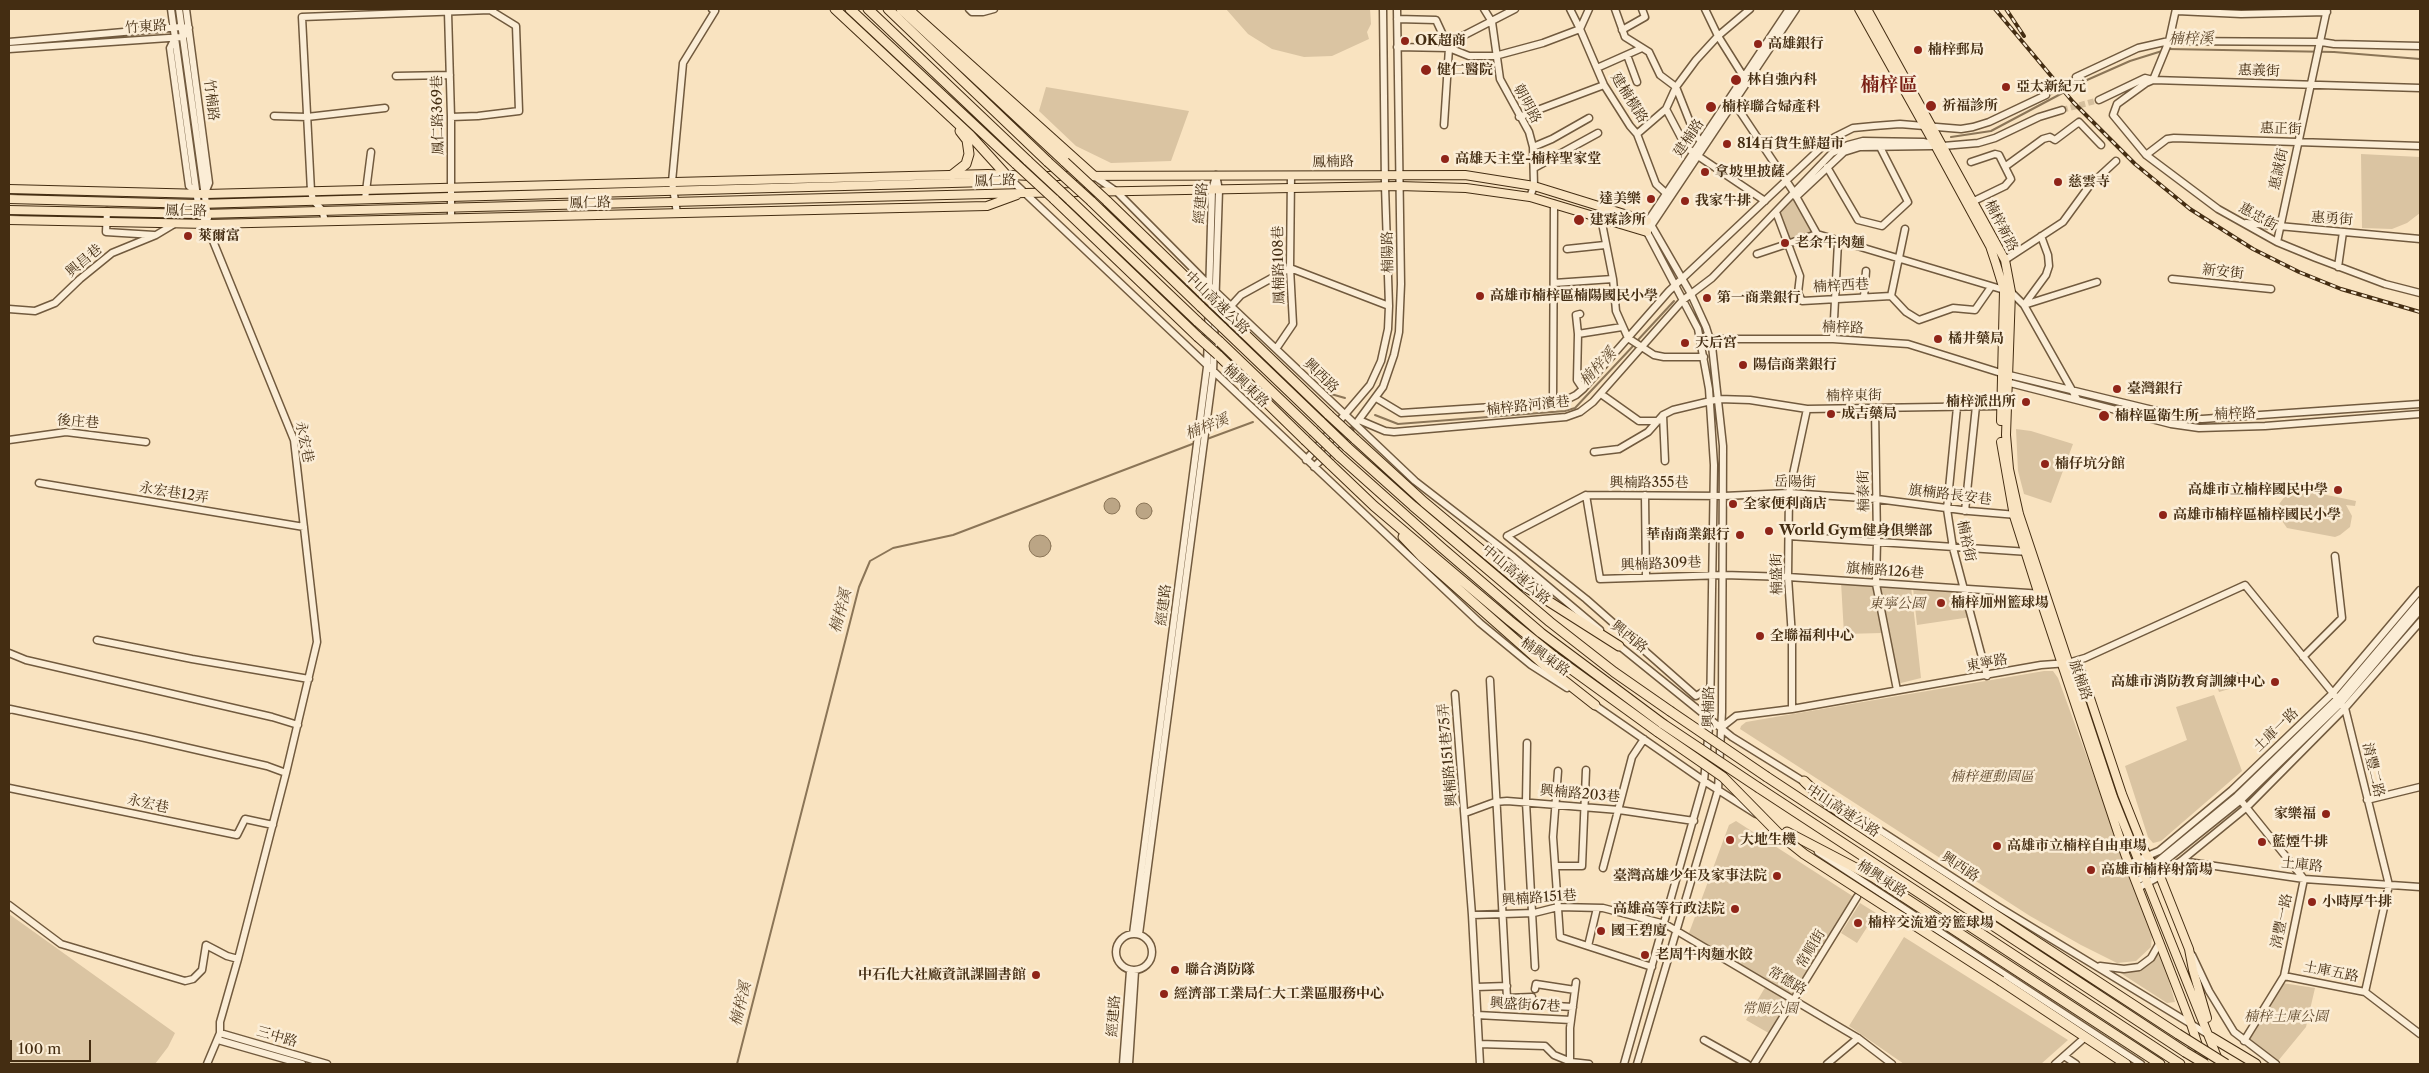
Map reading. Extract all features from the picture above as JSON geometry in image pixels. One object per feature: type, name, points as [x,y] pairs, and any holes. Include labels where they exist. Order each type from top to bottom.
[{"type":"highway","points":[[835,9],[981,145],[1008,177]]},
{"type":"highway","points":[[850,9],[1218,355],[1374,506],[1422,557],[1543,664],[1595,705]]},
{"type":"highway","name":"中山高速公路","points":[[868,9],[1339,456],[1541,633],[1663,724],[2180,1064]]},
{"type":"highway","name":"中山高速公路","points":[[888,9],[1347,447],[1413,506],[1550,622],[1614,672],[1767,777],[2204,1064]]},
{"type":"highway","points":[[902,9],[1329,415],[1424,502],[1523,585],[1619,646]]},
{"type":"highway","points":[[908,9],[1094,176]]},
{"type":"highway","points":[[924,90],[964,135],[969,145],[966,164],[952,175]]},
{"type":"highway","points":[[1374,506],[1546,650],[1723,777],[1779,834],[1804,854],[2126,1064]]},
{"type":"highway","points":[[1804,781],[1828,804],[1858,825],[2226,1064]]},
{"type":"highway","points":[[1787,832],[1873,876],[2160,1064]]},
{"type":"highway","points":[[2211,1037],[2256,1064]]},
{"type":"main road","points":[[1858,9],[1930,129]]},
{"type":"main road","points":[[1867,9],[1938,144]]},
{"type":"main road","name":"楠梓新路","points":[[1938,144],[1974,201],[2005,260],[2007,291]]},
{"type":"main road","name":"楠梓新路","points":[[1938,144],[1990,246],[2007,291]]},
{"type":"main road","name":"鳳仁路","points":[[9,189],[201,194],[988,174],[1008,177]]},
{"type":"main road","name":"鳳楠路","points":[[1008,177],[1465,175],[1534,186],[1650,222]]},
{"type":"main road","name":"鳳仁路","points":[[9,200],[203,204],[988,182],[1008,177]]},
{"type":"main road","name":"鳳楠路","points":[[1024,193],[1385,186],[1466,188],[1530,197],[1644,231]]},
{"type":"main road","name":"鳳仁路","points":[[9,210],[205,214],[1024,193]]},
{"type":"main road","name":"鳳仁路","points":[[9,220],[208,224],[987,206],[1024,193]]},
{"type":"main road","name":"旗楠路","points":[[2007,291],[2004,373],[2000,406],[2002,455],[2016,515],[2129,864],[2191,1024],[2204,1064]]},
{"type":"main road","name":"旗楠路","points":[[2004,373],[2006,382],[2007,455],[2016,515]]},
{"type":"main road","name":"旗楠路","points":[[2065,663],[2138,861],[2211,1037]]},
{"type":"main road","name":"旗楠路","points":[[2065,663],[2081,671],[2122,794],[2152,863],[2160,876],[2189,949],[2211,1037],[2220,1064]]},
{"type":"street","name":"竹楠路","points":[[171,9],[174,38],[208,224]]},
{"type":"street","name":"竹楠路","points":[[179,9],[201,194]]},
{"type":"street","name":"竹楠路","points":[[186,9],[209,183],[201,194]]},
{"type":"street","points":[[677,213],[672,182],[683,63],[715,11],[712,9]]},
{"type":"street","points":[[969,9],[972,12],[994,9]]},
{"type":"street","points":[[1379,9],[1383,12]]},
{"type":"street","name":"楠陽路","points":[[1314,468],[1357,423],[1376,398],[1389,373],[1399,332],[1401,284],[1397,9]]},
{"type":"street","name":"朝明路","points":[[1484,9],[1492,22],[1495,56],[1500,79],[1528,132],[1533,146],[1534,186],[1530,197]]},
{"type":"street","points":[[1444,125],[1449,48],[1453,40],[1516,9]]},
{"type":"street","name":"建楠橫路","points":[[1570,9],[1604,85],[1637,134],[1656,184],[1668,195]]},
{"type":"street","points":[[1397,47],[1449,48],[1469,56],[1495,56],[1543,43],[1580,29],[1590,9]]},
{"type":"street","points":[[1615,9],[1625,37],[1649,52],[1660,75],[1676,88],[1695,135],[1703,144]]},
{"type":"street","points":[[1622,30],[1645,17],[1642,9]]},
{"type":"street","points":[[1705,9],[1718,36],[1746,80]]},
{"type":"street","points":[[1637,134],[1666,109],[1676,88],[1696,60],[1718,36],[1750,9]]},
{"type":"street","name":"建楠路","points":[[1644,231],[1733,100],[1789,9]]},
{"type":"street","name":"建楠路","points":[[1746,80],[1796,9]]},
{"type":"street","points":[[325,221],[322,210],[314,200],[311,191],[302,17],[371,12],[490,10],[516,26],[519,111],[478,116],[451,116]]},
{"type":"street","points":[[2153,80],[2169,41],[2177,10],[2327,10]]},
{"type":"street","name":"惠誠街","points":[[2277,242],[2327,10]]},
{"type":"street","name":"鳳仁路369巷","points":[[448,12],[452,218]]},
{"type":"street","name":"楠陽路","points":[[1306,460],[1370,385],[1384,349],[1390,306],[1385,186],[1383,12]]},
{"type":"street","points":[[1397,19],[1434,19],[1449,48]]},
{"type":"street","name":"竹東路","points":[[9,42],[181,27],[189,28]]},
{"type":"street","name":"竹東路","points":[[9,50],[174,38],[182,37],[189,28]]},
{"type":"street","points":[[2076,77],[2138,48],[2169,41],[2321,42],[2420,46]]},
{"type":"street","points":[[1597,68],[1642,48]]},
{"type":"street","points":[[1627,55],[1636,82]]},
{"type":"street","points":[[396,76],[450,75]]},
{"type":"street","name":"惠義街","points":[[2099,100],[2145,78],[2153,80],[2420,88]]},
{"type":"street","name":"惠忠街","points":[[2153,80],[2117,104],[2113,115],[2146,155],[2218,209],[2277,242],[2385,284],[2420,292]]},
{"type":"street","points":[[1519,117],[1604,85]]},
{"type":"street","points":[[1376,398],[1401,412],[1554,403],[1576,395],[1629,339],[1669,291],[1824,145],[1853,128],[1900,124],[1930,129],[1973,127],[1989,122],[2046,94]]},
{"type":"street","points":[[1733,100],[1795,194],[1817,234]]},
{"type":"street","points":[[274,116],[307,117],[385,108]]},
{"type":"street","points":[[1666,109],[1686,147],[1765,201]]},
{"type":"street","points":[[1795,194],[1832,153],[1848,145],[1880,140],[1938,144],[1978,143],[1995,138],[2039,117],[2062,110]]},
{"type":"street","points":[[1533,146],[1552,139],[1589,118]]},
{"type":"street","points":[[2006,166],[2043,139],[2050,137],[2055,140],[2079,122],[2101,145]]},
{"type":"street","points":[[1534,168],[1598,133]]},
{"type":"street","name":"惠正街","points":[[2146,155],[2166,139],[2174,138],[2420,146]]},
{"type":"street","points":[[1795,194],[1844,152],[1860,147],[1924,148],[1938,144]]},
{"type":"street","points":[[1827,167],[1858,220],[1882,226],[1908,202],[1880,147]]},
{"type":"street","points":[[365,199],[371,152]]},
{"type":"street","points":[[1971,162],[1999,154],[2011,179],[2010,183],[1974,201]]},
{"type":"street","points":[[2005,260],[2066,219],[2090,184],[2116,161]]},
{"type":"street","name":"經建路","points":[[1136,934],[1197,463],[1206,424],[1213,373],[1216,292],[1216,175]]},
{"type":"street","name":"興西路","points":[[1094,176],[1117,192],[1216,292],[1345,416],[1357,423],[1415,481],[1512,556],[1619,646],[1710,717],[1732,737],[1804,781],[1997,906],[2211,1037]]},
{"type":"street","name":"鳳楠路108巷","points":[[1276,348],[1293,324],[1290,268],[1290,188],[1292,176]]},
{"type":"street","name":"楠興東路","points":[[1008,177],[1213,373],[1480,623],[1532,665],[1595,705],[1704,781],[1787,832],[2141,1064]]},
{"type":"street","name":"經建路","points":[[1197,463],[1198,426],[1207,367],[1209,285],[1216,190]]},
{"type":"street","name":"楠梓路河濱巷","points":[[1357,423],[1394,432],[1566,417],[1580,412],[1601,394],[1684,300],[1712,278],[1795,194]]},
{"type":"street","points":[[1554,204],[1554,403]]},
{"type":"street","points":[[1604,207],[1601,218],[1613,279],[1616,311],[1629,339],[1654,354],[1671,358],[1704,357]]},
{"type":"street","points":[[107,212],[106,232],[156,235]]},
{"type":"street","points":[[1776,212],[1788,243]]},
{"type":"street","points":[[1650,222],[1691,294],[1711,340]]},
{"type":"street","name":"惠勇街","points":[[2242,222],[2280,227],[2420,238]]},
{"type":"street","name":"興昌巷","points":[[9,309],[35,312],[55,303],[80,279],[112,253],[156,235],[176,223]]},
{"type":"street","name":"永宏巷","points":[[207,1064],[218,1036],[220,1022],[273,825],[309,679],[316,642],[294,440],[208,224]]},
{"type":"street","points":[[1905,229],[1891,296],[1906,312],[1919,320],[1953,308],[1976,310],[1992,287]]},
{"type":"street","points":[[1644,231],[1684,300],[1701,340]]},
{"type":"street","points":[[2338,267],[2343,232]]},
{"type":"street","points":[[1757,254],[1817,234],[1838,242],[2007,291]]},
{"type":"street","points":[[2024,305],[2046,275],[2049,266],[2048,255],[2041,236]]},
{"type":"street","points":[[1833,339],[1838,242]]},
{"type":"street","name":"楠梓西巷","points":[[1788,243],[1800,276],[1798,293],[1802,301],[1891,296]]},
{"type":"street","points":[[1567,249],[1606,244]]},
{"type":"street","points":[[1231,306],[1241,295],[1290,268],[1390,306]]},
{"type":"street","points":[[1864,297],[1866,271]]},
{"type":"street","points":[[1554,283],[1613,279]]},
{"type":"street","name":"新安街","points":[[2172,279],[2271,289]]},
{"type":"street","points":[[2024,305],[2098,282]]},
{"type":"street","name":"楠梓新路","points":[[2007,291],[2024,305],[2077,399]]},
{"type":"street","points":[[1580,314],[1576,315],[1578,334],[1577,380],[1583,389]]},
{"type":"street","points":[[1578,334],[1622,327]]},
{"type":"street","name":"楠梓路","points":[[1701,340],[1833,339],[1908,344],[2004,373],[2172,416],[2202,419],[2420,404]]},
{"type":"street","name":"興楠路","points":[[1624,1064],[1704,781],[1710,717],[1714,465],[1710,402],[1701,340]]},
{"type":"street","name":"興楠路","points":[[1637,1064],[1650,1024],[1675,930],[1718,790],[1722,727],[1724,496],[1723,446],[1711,340]]},
{"type":"street","name":"楠梓路","points":[[2006,382],[2171,424],[2199,428],[2265,426],[2420,414]]},
{"type":"street","points":[[1601,394],[1639,422],[1660,418]]},
{"type":"street","name":"楠梓東街","points":[[1660,418],[1673,410],[1719,399],[1750,400],[1807,409],[2000,406]]},
{"type":"street","points":[[1965,511],[1976,406]]},
{"type":"street","name":"楠裕街","points":[[1956,407],[1947,508],[1954,548],[1987,676]]},
{"type":"street","name":"楠泰街","points":[[1875,408],[1878,541],[1876,584],[1897,690]]},
{"type":"street","name":"楠盛街","points":[[1792,709],[1792,636],[1788,577],[1789,493],[1807,409]]},
{"type":"street","points":[[1594,452],[1619,449],[1648,432],[1660,418]]},
{"type":"street","points":[[1660,418],[1665,461]]},
{"type":"street","name":"後庄巷","points":[[9,440],[66,432],[146,442]]},
{"type":"street","name":"永宏巷12弄","points":[[39,483],[304,527]]},
{"type":"street","name":"岳陽街","points":[[1713,496],[1789,493],[1877,498]]},
{"type":"street","points":[[1586,495],[1507,536],[1586,599],[1696,696],[1710,688]]},
{"type":"street","name":"興楠路355巷","points":[[1586,495],[1713,496]]},
{"type":"street","name":"興楠路309巷","points":[[1586,495],[1600,579],[1724,575]]},
{"type":"street","points":[[1645,495],[1646,577]]},
{"type":"street","name":"旗楠路長安巷","points":[[1877,498],[1965,511],[2016,515]]},
{"type":"street","points":[[1789,536],[2029,552]]},
{"type":"street","points":[[2303,656],[2342,618],[2335,556]]},
{"type":"street","name":"旗楠路126巷","points":[[1724,575],[1964,587],[2042,594]]},
{"type":"street","name":"清豐二路","points":[[2245,585],[2339,701],[2389,885],[2365,992]]},
{"type":"street","name":"東寧路","points":[[1722,727],[1736,716],[1792,709],[2085,658],[2245,585]]},
{"type":"street","name":"土庫一路","points":[[2339,701],[2420,590]]},
{"type":"street","name":"土庫一路","points":[[2147,880],[2152,863],[2159,851],[2339,701],[2420,601]]},
{"type":"street","name":"土庫一路","points":[[2135,880],[2147,880],[2160,876],[2247,807],[2420,610]]},
{"type":"street","name":"土庫一路","points":[[2135,880],[2142,869],[2239,798],[2420,622]]},
{"type":"street","points":[[96,640],[183,658],[309,679]]},
{"type":"street","points":[[9,653],[26,660],[272,716],[298,725]]},
{"type":"street","points":[[1490,680],[1495,802],[1507,998],[1532,996]]},
{"type":"street","name":"興楠路151巷75弄","points":[[1455,694],[1472,915]]},
{"type":"street","points":[[9,710],[164,742],[267,766],[286,773]]},
{"type":"street","points":[[1602,868],[1632,757],[1644,739]]},
{"type":"street","points":[[1528,743],[1526,802],[1534,912],[1535,967]]},
{"type":"street","points":[[1556,866],[1582,866],[1586,770]]},
{"type":"street","points":[[1558,771],[1553,829],[1560,937],[1652,967]]},
{"type":"street","points":[[2367,800],[2420,786]]},
{"type":"street","name":"永宏巷","points":[[9,788],[237,835],[245,819],[273,825]]},
{"type":"street","name":"清豐一路","points":[[2232,790],[2304,879],[2284,976],[2244,1041]]},
{"type":"street","name":"興楠路203巷","points":[[1465,813],[1495,802],[1526,802],[1619,810],[1694,820]]},
{"type":"street","name":"土庫一路","points":[[2129,864],[2138,861],[2152,863]]},
{"type":"street","name":"土庫路","points":[[2181,861],[2304,879],[2420,886]]},
{"type":"street","name":"常順街","points":[[1754,1064],[1858,897]]},
{"type":"street","points":[[9,905],[61,944],[185,982],[193,980],[202,970],[206,945],[227,956],[238,959]]},
{"type":"street","name":"興楠路151巷","points":[[1472,915],[1534,912],[1558,907],[1597,908],[1665,924]]},
{"type":"street","points":[[1588,946],[1597,908]]},
{"type":"street","points":[[1472,915],[1480,1064]]},
{"type":"street","name":"常德路","points":[[1665,924],[1858,1038],[1892,1064]]},
{"type":"street","points":[[1136,934],[1149,941],[1152,953],[1149,963],[1133,971],[1121,966],[1115,951],[1123,937],[1136,934]]},
{"type":"street","points":[[2096,966],[2120,969],[2139,967],[2151,958],[2160,944]]},
{"type":"street","name":"旗楠路","points":[[2189,949],[2209,991],[2234,1032],[2276,1064]]},
{"type":"street","name":"經建路","points":[[1123,1064],[1133,971]]},
{"type":"street","name":"經建路","points":[[1129,1064],[1133,971]]},
{"type":"street","name":"土庫五路","points":[[2284,976],[2365,992],[2420,1034]]},
{"type":"street","points":[[1571,1063],[1571,1020],[1576,982]]},
{"type":"street","points":[[1535,989],[1536,984],[1575,990]]},
{"type":"street","points":[[1476,987],[1507,986]]},
{"type":"street","points":[[1538,1005],[1572,1007]]},
{"type":"street","name":"興盛街67巷","points":[[1477,1015],[1571,1020]]},
{"type":"street","points":[[218,1036],[302,1064]]},
{"type":"street","name":"三中路","points":[[218,1036],[327,1064]]},
{"type":"street","points":[[1827,1064],[1858,1038]]},
{"type":"street","points":[[1704,1040],[1747,1064]]},
{"type":"street","points":[[2055,1064],[2082,1040]]},
{"type":"street","points":[[1479,1044],[1545,1046],[1554,1055],[1571,1063],[1589,1064]]},
{"type":"street","points":[[2064,1056],[2076,1064]]},
{"type":"green space","points":[[1226,9],[1370,9],[1371,24],[1367,32],[1369,39],[1332,56],[1304,57],[1272,49],[1248,34]]},
{"type":"green space","points":[[1046,87],[1189,111],[1171,161],[1111,163],[1076,146],[1039,111]]},
{"type":"green space","points":[[2361,154],[2420,157],[2420,213],[2407,223],[2392,229],[2362,228]]},
{"type":"green space","points":[[1795,196],[1814,234],[1790,241],[1778,213]]},
{"type":"green space","points":[[2016,429],[2031,431],[2073,444],[2051,503],[2024,494],[2018,471]]},
{"type":"green space","points":[[2259,481],[2356,501],[2355,506],[2346,505],[2352,516],[2350,527],[2335,537],[2287,528],[2280,518],[2277,507],[2288,492],[2258,487]]},
{"type":"green space","points":[[1841,582],[1873,585],[1882,633],[1844,634]]},
{"type":"green space","name":"東寧公園","points":[[1876,584],[1911,586],[1921,678],[1897,684]]},
{"type":"green space","name":"楠梓加州籃球場","points":[[1913,588],[1963,589],[1971,617],[1917,625]]},
{"type":"green space","name":"楠梓運動園區","points":[[2053,671],[2058,678],[2152,935],[2151,947],[2136,961],[2117,963],[2030,916],[1740,729],[1746,722]]},
{"type":"green space","points":[[2238,672],[2242,685],[2219,692],[2215,680]]},
{"type":"green space","points":[[2214,695],[2242,771],[2161,841],[2153,843],[2148,837],[2125,766],[2187,740],[2176,707]]},
{"type":"green space","points":[[1736,821],[1854,897],[1792,995],[1689,933],[1729,825]]},
{"type":"green space","name":"楠梓交流道旁籃球場","points":[[1860,903],[1876,913],[1857,943],[1841,933]]},
{"type":"green space","points":[[9,914],[175,1033],[168,1047],[155,1064],[9,1064]]},
{"type":"green space","points":[[1904,937],[2068,1040],[2041,1064],[1904,1064],[1849,1026]]},
{"type":"green space","points":[[2161,953],[2175,1002],[2167,1003],[2119,972],[2125,972]]},
{"type":"green space","name":"楠梓土庫公園","points":[[2282,983],[2315,988],[2306,1027],[2278,1061],[2248,1038]]},
{"type":"green space","name":"常順公園","points":[[1767,984],[1794,1000],[1772,1035],[1746,1020]]},
{"type":"shaded area","points":[[1109,498],[1115,498],[1120,503],[1118,512],[1109,514],[1104,509],[1104,503]]},
{"type":"shaded area","points":[[1141,503],[1147,503],[1152,508],[1150,517],[1141,519],[1136,514],[1136,508]]},
{"type":"shaded area","points":[[1040,535],[1048,538],[1051,546],[1048,554],[1040,557],[1032,554],[1029,546],[1032,538]]},
{"type":"waterway","name":"楠梓溪","points":[[2167,49],[2334,52],[2420,59]]},
{"type":"waterway","name":"楠梓溪","points":[[1951,137],[1991,131],[2087,80],[2130,61],[2162,51]]},
{"type":"waterway","name":"楠梓溪","points":[[1637,341],[1674,301]]},
{"type":"waterway","name":"楠梓溪","points":[[1375,415],[1398,424],[1565,411],[1575,408],[1634,345]]},
{"type":"waterway","name":"楠梓溪","points":[[1331,394],[1345,398]]},
{"type":"waterway","name":"楠梓溪","points":[[1207,439],[1253,422]]},
{"type":"waterway","name":"楠梓溪","points":[[737,1064],[859,587],[870,561],[893,548],[953,535],[1195,443]]},
{"type":"tunnel","points":[[2046,95],[2076,77]]},
{"type":"tunnel","points":[[2062,110],[2099,100]]},
{"type":"railway","points":[[1995,9],[2073,102],[2135,164],[2190,209],[2253,249],[2299,272],[2341,289],[2420,312]]},
{"type":"railway","points":[[2006,9],[2024,36]]},
{"type":"place","name":"OK超商","points":[[1405,41]]},
{"type":"place","name":"高雄銀行","points":[[1758,44]]},
{"type":"place","name":"楠梓郵局","points":[[1918,50]]},
{"type":"place","name":"健仁醫院","points":[[1426,70]]},
{"type":"place","name":"林自強內科","points":[[1736,80]]},
{"type":"place","name":"亞太新紀元","points":[[2006,87]]},
{"type":"place","name":"祈福診所","points":[[1931,106]]},
{"type":"place","name":"楠梓聯合婦產科","points":[[1711,107]]},
{"type":"place","name":"814百貨生鮮超市","points":[[1727,144]]},
{"type":"place","name":"高雄天主堂-楠梓聖家堂","points":[[1445,159]]},
{"type":"place","name":"拿坡里披薩","points":[[1705,172]]},
{"type":"place","name":"慈雲寺","points":[[2058,182]]},
{"type":"place","name":"達美樂","points":[[1651,199]]},
{"type":"place","name":"我家牛排","points":[[1685,201]]},
{"type":"place","name":"建霖診所","points":[[1579,220]]},
{"type":"place","name":"萊爾富","points":[[188,236]]},
{"type":"place","name":"老余牛肉麵","points":[[1785,243]]},
{"type":"place","name":"高雄市楠梓區楠陽國民小學","points":[[1480,296]]},
{"type":"place","name":"第一商業銀行","points":[[1707,298]]},
{"type":"place","name":"橘井藥局","points":[[1938,339]]},
{"type":"place","name":"天后宮","points":[[1685,343]]},
{"type":"place","name":"陽信商業銀行","points":[[1743,365]]},
{"type":"place","name":"臺灣銀行","points":[[2117,389]]},
{"type":"place","name":"楠梓派出所","points":[[2026,402]]},
{"type":"place","name":"成吉藥局","points":[[1831,414]]},
{"type":"place","name":"楠梓區衛生所","points":[[2104,416]]},
{"type":"place","name":"楠仔坑分館","points":[[2045,464]]},
{"type":"place","name":"高雄市立楠梓國民中學","points":[[2338,490]]},
{"type":"place","name":"全家便利商店","points":[[1733,504]]},
{"type":"place","name":"高雄市楠梓區楠梓國民小學","points":[[2163,515]]},
{"type":"place","name":"World Gym健身俱樂部","points":[[1769,531]]},
{"type":"place","name":"華南商業銀行","points":[[1740,535]]},
{"type":"place","name":"楠梓加州籃球場","points":[[1941,603]]},
{"type":"place","name":"全聯福利中心","points":[[1760,636]]},
{"type":"place","name":"高雄市消防教育訓練中心","points":[[2275,682]]},
{"type":"place","name":"家樂福","points":[[2326,814]]},
{"type":"place","name":"大地生機","points":[[1730,840]]},
{"type":"place","name":"藍煙牛排","points":[[2262,842]]},
{"type":"place","name":"高雄市立楠梓自由車場","points":[[1997,846]]},
{"type":"place","name":"高雄市楠梓射箭場","points":[[2091,870]]},
{"type":"place","name":"臺灣高雄少年及家事法院","points":[[1777,876]]},
{"type":"place","name":"小時厚牛排","points":[[2312,902]]},
{"type":"place","name":"高雄高等行政法院","points":[[1735,909]]},
{"type":"place","name":"楠梓交流道旁籃球場","points":[[1858,923]]},
{"type":"place","name":"國王碧廈","points":[[1601,931]]},
{"type":"place","name":"老周牛肉麵水餃","points":[[1645,955]]},
{"type":"place","name":"聯合消防隊","points":[[1175,970]]},
{"type":"place","name":"中石化大社廠資訊課圖書館","points":[[1036,975]]},
{"type":"place","name":"經濟部工業局仁大工業區服務中心","points":[[1164,994]]},
{"type":"district","name":"楠梓區","points":[[1889,86]]}]
